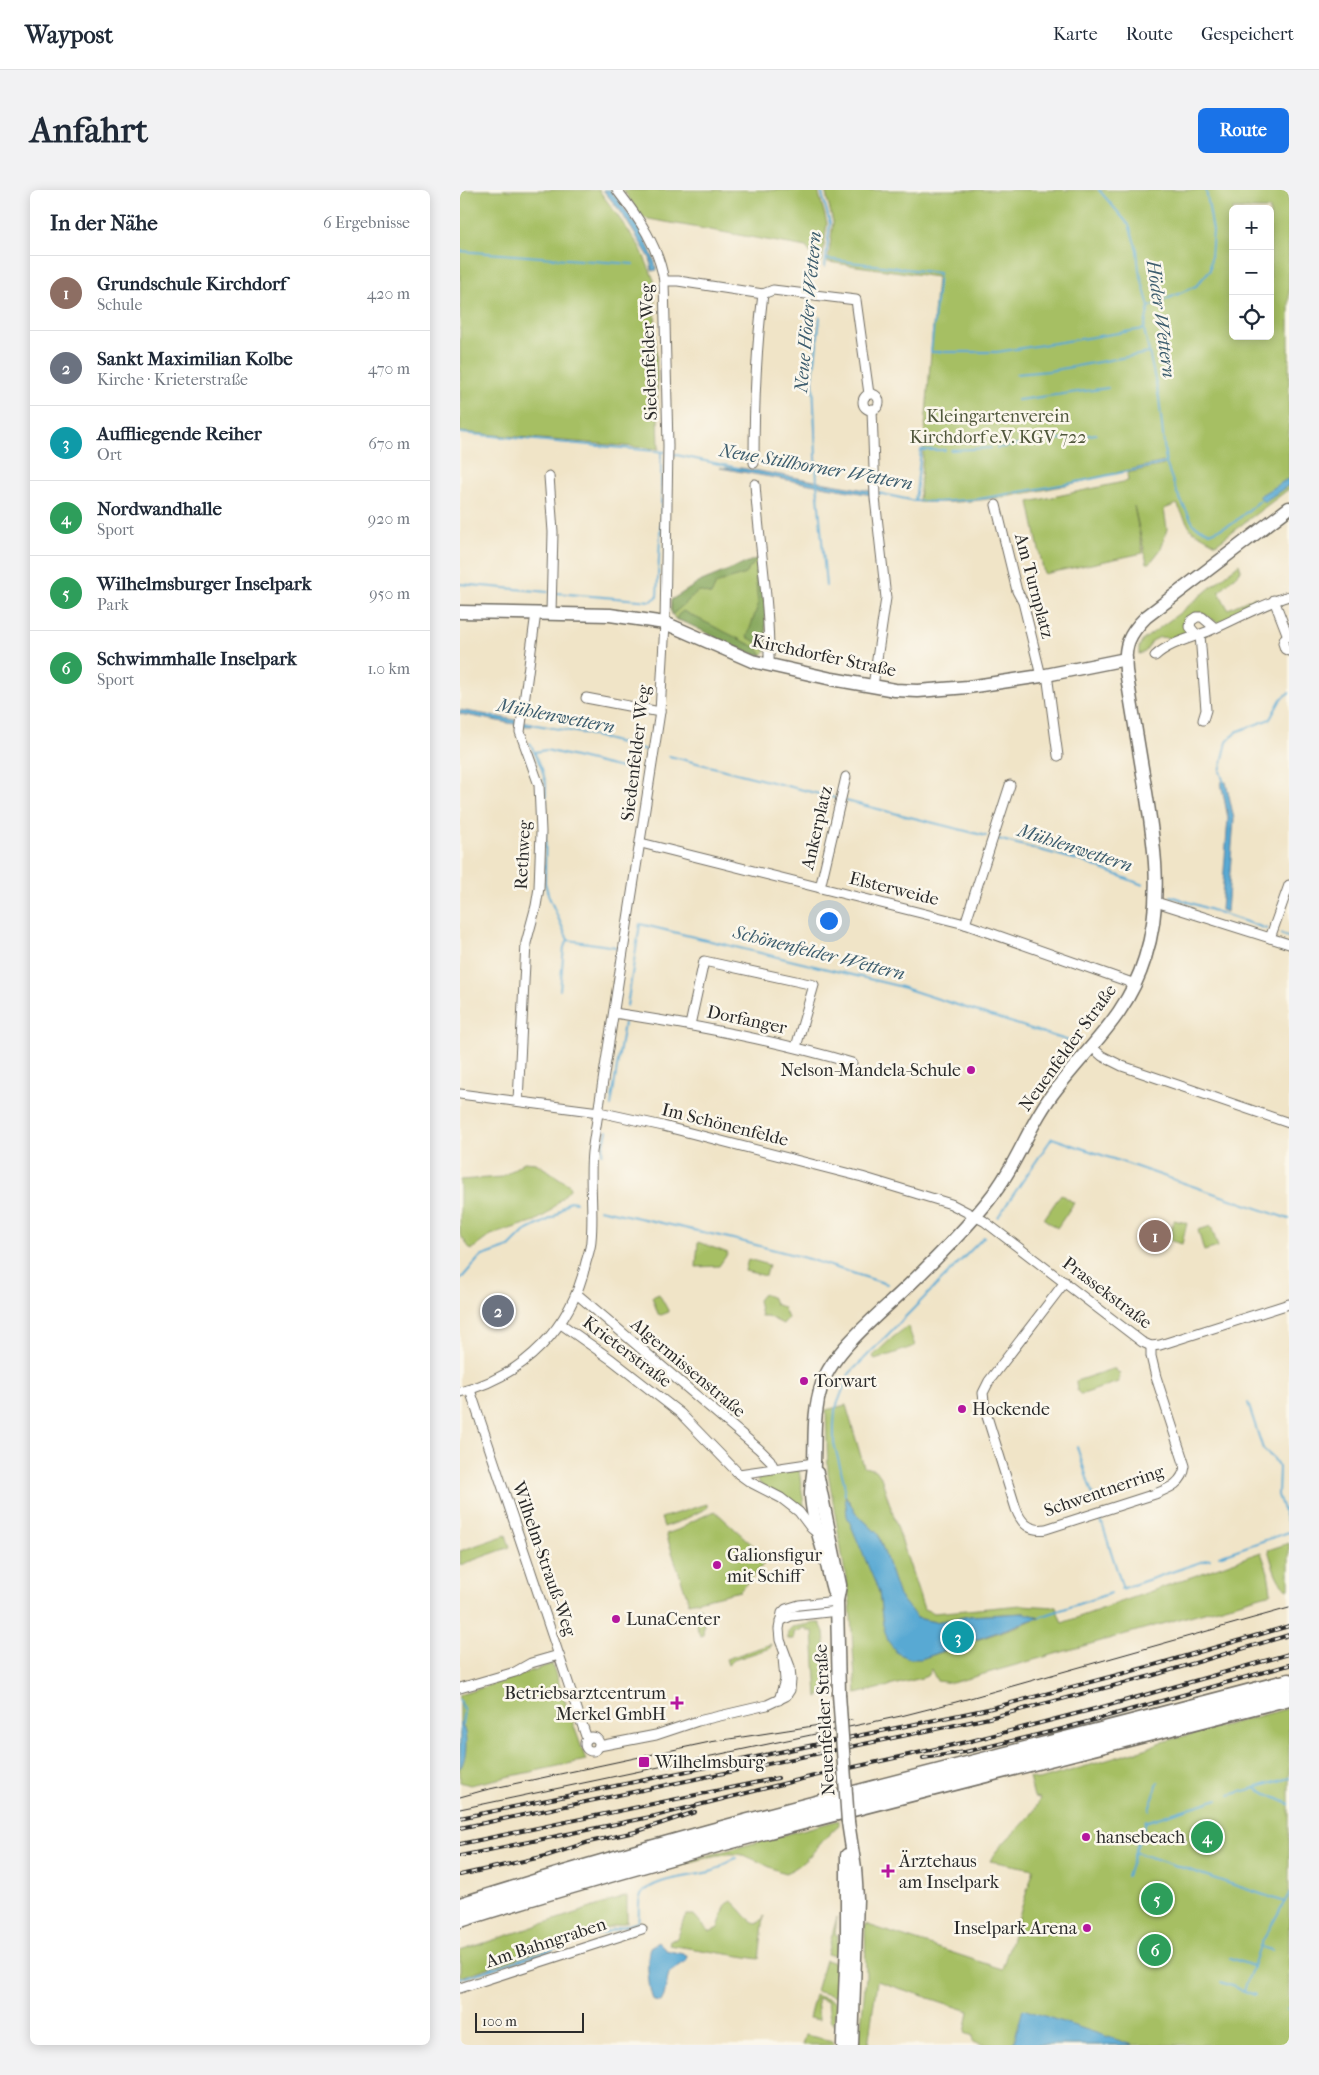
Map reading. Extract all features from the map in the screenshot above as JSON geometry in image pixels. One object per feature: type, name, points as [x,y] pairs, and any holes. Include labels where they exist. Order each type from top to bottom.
[{"type":"highway","points":[[460,1906],[551,1877],[798,1808],[1119,1728],[1289,1682]]},
{"type":"highway","points":[[460,1919],[587,1880],[802,1821],[1289,1697]]},
{"type":"main road","name":"Neuenfelder Straße","points":[[838,1606],[817,1532],[811,1494],[814,1463],[813,1426],[822,1384],[828,1371],[846,1347],[931,1264],[975,1216],[1001,1184],[1048,1099],[1093,1048],[1118,1013],[1135,984],[1148,947],[1156,902],[1155,852],[1126,659],[1130,636],[1146,617],[1289,508]]},
{"type":"main road","name":"Kirchdorfer Straße","points":[[460,612],[610,615],[665,624],[697,636],[740,656],[769,665],[902,690],[944,690],[1044,675],[1126,659]]},
{"type":"main road","name":"Neuenfelder Straße","points":[[814,1463],[840,1585],[838,1606],[839,1694],[849,1838],[846,2004],[843,2045]]},
{"type":"main road","name":"Neuenfelder Straße","points":[[849,1838],[855,1868],[857,1899],[852,2045]]},
{"type":"street","name":"Siedenfelder Weg","points":[[561,1324],[578,1295],[591,1241],[590,1172],[660,712],[665,624],[668,446],[664,281],[661,264],[649,237],[632,209],[617,190]]},
{"type":"street","points":[[664,281],[678,281],[763,294],[774,290],[821,294],[856,300],[868,394],[864,398],[863,404],[867,408],[872,409],[875,495],[886,598],[873,686]]},
{"type":"street","points":[[754,463],[754,406],[758,334],[763,294]]},
{"type":"street","points":[[549,476],[553,532],[551,613]]},
{"type":"street","points":[[755,484],[770,629],[769,665]]},
{"type":"street","name":"Am Turnplatz","points":[[996,505],[1017,591],[1023,602],[1044,675],[1058,756]]},
{"type":"street","points":[[1155,656],[1161,650],[1215,628],[1274,600],[1289,596]]},
{"type":"street","points":[[1274,600],[1288,636],[1283,643],[1285,649],[1289,651]]},
{"type":"street","name":"Rethweg","points":[[518,1101],[526,943],[539,888],[541,815],[539,785],[521,740],[521,724],[536,613]]},
{"type":"street","points":[[1200,634],[1195,633],[1190,627],[1191,621],[1194,618],[1202,617],[1215,628]]},
{"type":"street","points":[[1200,634],[1206,710],[1203,720]]},
{"type":"street","points":[[586,698],[660,712]]},
{"type":"street","name":"Ankerplatz","points":[[820,888],[846,777]]},
{"type":"street","points":[[965,924],[1010,785]]},
{"type":"street","name":"Elsterweide","points":[[641,843],[965,924],[1135,984]]},
{"type":"street","points":[[1270,938],[1289,885]]},
{"type":"street","points":[[1156,902],[1289,944]]},
{"type":"street","name":"Dorfanger","points":[[690,1025],[704,961],[814,985],[796,1046]]},
{"type":"street","name":"Dorfanger","points":[[614,1013],[690,1025],[796,1046],[852,1063]]},
{"type":"street","points":[[1093,1048],[1102,1056],[1122,1066],[1289,1123]]},
{"type":"street","name":"Im Schönenfelde","points":[[460,1094],[599,1112],[691,1133],[862,1177],[951,1204],[975,1216]]},
{"type":"street","name":"Prassekstraße","points":[[975,1216],[1065,1282],[1142,1342],[1151,1346],[1160,1345],[1289,1304]]},
{"type":"street","name":"Schwentnerring","points":[[1065,1282],[989,1381],[983,1393],[983,1401],[1019,1518],[1030,1527],[1044,1529],[1173,1487],[1184,1475],[1185,1466],[1156,1377],[1151,1356],[1151,1346]]},
{"type":"street","name":"Algermissenstraße","points":[[578,1295],[759,1449],[770,1460],[774,1468]]},
{"type":"street","name":"Krieterstraße","points":[[460,1392],[470,1390],[502,1376],[524,1362],[541,1347],[561,1324],[592,1345],[680,1413],[740,1474],[786,1501],[817,1532]]},
{"type":"street","name":"Wilhelm-Strauß-Weg","points":[[470,1390],[588,1739],[596,1738],[600,1746],[656,1735],[698,1721],[767,1706],[779,1700],[785,1680],[783,1652],[779,1633],[780,1622],[791,1616],[838,1606]]},
{"type":"street","points":[[740,1474],[814,1463]]},
{"type":"street","points":[[460,1688],[515,1672],[531,1663],[559,1655]]},
{"type":"street","name":"Am Bahngraben","points":[[460,1988],[642,1929]]},
{"type":"green space","points":[[460,190],[599,190],[640,247],[654,280],[659,449],[460,432]]},
{"type":"green space","points":[[623,190],[818,190],[827,223],[822,261],[816,260],[806,247],[643,218]]},
{"type":"green space","name":"Kleingartenverein Kirchdorf e.V. KGV 722","points":[[825,190],[1289,190],[1289,489],[1216,544],[1191,530],[1177,504],[1164,509],[1167,529],[1161,549],[1150,563],[1147,563],[1134,506],[1143,553],[1044,574],[1029,502],[1128,481],[1127,473],[1164,465],[1163,462],[1010,496],[979,500],[919,502],[937,277],[828,262],[833,222]]},
{"type":"green space","points":[[758,558],[765,605],[767,650],[762,655],[749,652],[675,619],[670,610],[671,600],[702,581]]},
{"type":"green space","points":[[758,558],[745,574],[716,584],[711,595],[699,591],[672,615],[671,600],[702,581]]},
{"type":"green space","points":[[1239,564],[1241,570],[1219,592],[1228,609],[1255,597],[1258,603],[1218,623],[1201,612],[1194,613],[1186,621],[1186,627],[1191,635],[1178,639],[1160,637],[1152,641],[1145,652],[1139,654],[1139,647],[1143,640],[1181,612]]},
{"type":"green space","points":[[759,569],[765,605],[766,652],[761,645],[747,637],[758,605],[755,572]]},
{"type":"green space","points":[[683,611],[757,648],[762,655],[742,650],[676,619]]},
{"type":"green space","points":[[524,1162],[536,1163],[571,1186],[570,1189],[547,1214],[535,1221],[491,1235],[471,1250],[460,1235],[460,1180],[502,1177]]},
{"type":"green space","points":[[1061,1194],[1074,1203],[1057,1228],[1044,1219]]},
{"type":"green space","points":[[1174,1220],[1187,1223],[1182,1244],[1169,1240]]},
{"type":"green space","points":[[1211,1226],[1218,1247],[1204,1251],[1198,1230]]},
{"type":"green space","points":[[698,1242],[728,1253],[719,1266],[696,1267]]},
{"type":"green space","points":[[748,1259],[769,1265],[766,1276],[745,1271]]},
{"type":"green space","points":[[659,1294],[669,1312],[661,1315],[658,1314],[652,1297]]},
{"type":"green space","points":[[763,1294],[773,1298],[775,1304],[783,1307],[788,1318],[783,1324],[767,1316],[761,1316],[758,1300]]},
{"type":"green space","points":[[908,1326],[915,1346],[875,1360],[873,1356]]},
{"type":"green space","points":[[1115,1369],[1120,1374],[1118,1382],[1083,1394],[1077,1391],[1076,1381]]},
{"type":"green space","points":[[846,1405],[864,1467],[876,1470],[881,1477],[924,1609],[934,1613],[1021,1605],[1056,1607],[1062,1623],[1261,1552],[1268,1572],[1271,1592],[952,1683],[937,1681],[931,1669],[927,1676],[922,1678],[856,1694],[850,1602],[828,1472],[826,1410]],"holes":[[[846,1496],[856,1513],[878,1534],[899,1597],[917,1618],[935,1622],[970,1616],[1024,1613],[1039,1617],[1021,1625],[921,1659],[883,1625],[879,1592]]]},
{"type":"green space","points":[[799,1470],[805,1512],[803,1513],[758,1482],[757,1475]]},
{"type":"green space","points":[[707,1504],[707,1508],[664,1527],[661,1518]]},
{"type":"green space","points":[[715,1511],[768,1559],[740,1591],[689,1603],[666,1534],[683,1528],[688,1523]]},
{"type":"green space","points":[[506,1535],[510,1547],[460,1565],[460,1551]]},
{"type":"green space","points":[[1289,1543],[1289,1589],[1278,1578],[1268,1550]]},
{"type":"green space","points":[[700,1607],[704,1622],[703,1635],[700,1636],[691,1610]]},
{"type":"green space","points":[[820,1623],[824,1632],[829,1690],[817,1697],[813,1631],[807,1631],[807,1628],[800,1629],[800,1631],[794,1632],[794,1639],[788,1639],[788,1632],[792,1627]]},
{"type":"green space","points":[[771,1644],[770,1648],[734,1660],[728,1665],[726,1659]]},
{"type":"green space","points":[[552,1664],[586,1760],[470,1785],[460,1782],[460,1695]]},
{"type":"green space","points":[[1289,1708],[1289,2045],[984,2045],[973,2042],[973,2036],[965,2033],[969,2011],[877,1981],[868,2045],[859,2045],[866,1977],[865,1924],[1002,1969],[1034,1869],[990,1861],[995,1852],[1024,1823],[1036,1807],[1040,1798],[1034,1797],[1029,1777],[1039,1780],[1148,1748],[1158,1743]]},
{"type":"green space","points":[[839,1820],[839,1825],[801,1864],[785,1873],[748,1857],[734,1854],[706,1858],[670,1869],[669,1866]]},
{"type":"green space","points":[[627,1896],[627,1922],[460,1977],[460,1951]]},
{"type":"green space","points":[[731,1901],[748,1918],[756,1923],[764,1916],[759,1959],[669,1945],[670,1940],[676,1939],[678,1936],[687,1915],[694,1915],[708,1931],[718,1928],[726,1904]]},
{"type":"green space","points":[[837,1917],[835,1934],[838,1935],[837,1957],[827,1954]]},
{"type":"green space","points":[[825,1960],[837,1963],[836,1997],[816,1991]]},
{"type":"green space","points":[[815,1995],[836,2002],[834,2024],[830,2020],[828,2002],[817,1998],[819,2020],[809,2018]]},
{"type":"green space","points":[[805,2035],[833,2041],[833,2045],[802,2045]]},
{"type":"water","points":[[603,190],[610,190],[631,218],[649,248],[657,270],[652,271],[650,258],[621,212]]},
{"type":"water","points":[[720,468],[741,468],[871,491],[872,495]]},
{"type":"water","points":[[1289,478],[1289,485],[1264,502],[1259,496]]},
{"type":"water","points":[[460,710],[533,723],[532,726],[525,726],[460,714]]},
{"type":"water","points":[[1221,782],[1226,782],[1234,819],[1227,912],[1221,910],[1228,818]]},
{"type":"water","points":[[845,1495],[856,1513],[878,1534],[899,1596],[917,1618],[935,1622],[970,1616],[1024,1613],[1040,1617],[921,1659],[911,1659],[897,1653],[888,1641],[883,1625],[879,1592],[847,1516]]},
{"type":"water","points":[[460,1722],[465,1732],[466,1745],[460,1769]]},
{"type":"water","points":[[658,1942],[666,1950],[687,1955],[686,1961],[669,1973],[661,2002],[654,2001],[652,1998],[648,1968],[650,1947]]},
{"type":"water","points":[[1023,2009],[1133,2045],[1013,2045]]},
{"type":"waterway","name":"Neue Höder Wettern","points":[[821,190],[830,223],[825,267]]},
{"type":"waterway","name":"Höder Wettern","points":[[1099,190],[1129,225],[1137,250],[1139,270],[1149,307],[1144,329],[1159,398],[1166,463],[1177,493],[1194,525],[1210,533],[1232,524],[1262,499]]},
{"type":"waterway","points":[[1149,307],[1196,286],[1210,270],[1213,231],[1206,190]]},
{"type":"waterway","points":[[460,251],[633,264]]},
{"type":"waterway","points":[[826,259],[939,273],[931,352],[997,352],[1144,329]]},
{"type":"waterway","name":"Neue Höder Wettern","points":[[820,317],[813,379],[817,483],[826,586]]},
{"type":"waterway","points":[[1016,374],[1049,371],[1149,353]]},
{"type":"waterway","points":[[1018,400],[1108,388]]},
{"type":"waterway","name":"Neue Stillhorner Wettern","points":[[460,433],[665,452]]},
{"type":"waterway","points":[[997,448],[1096,434]]},
{"type":"waterway","points":[[951,450],[991,448]]},
{"type":"waterway","points":[[915,501],[921,450],[945,450]]},
{"type":"waterway","points":[[556,593],[651,601],[657,597],[661,519],[661,452]]},
{"type":"waterway","name":"Neue Stillhorner Wettern","points":[[672,454],[738,468]]},
{"type":"waterway","name":"Neue Stillhorner Wettern","points":[[878,493],[915,501],[936,502],[979,499],[1072,483],[1166,463]]},
{"type":"waterway","points":[[460,584],[548,592]]},
{"type":"waterway","points":[[1224,783],[1220,771],[1227,742],[1236,732],[1270,719],[1281,699],[1289,693]]},
{"type":"waterway","name":"Mühlenwettern","points":[[531,724],[587,734],[646,750]]},
{"type":"waterway","name":"Schönenfelder Wettern","points":[[530,743],[542,769],[546,784],[545,883],[549,897],[568,940],[564,947],[560,990]]},
{"type":"waterway","points":[[535,752],[546,750],[625,769]]},
{"type":"waterway","name":"Mühlenwettern","points":[[669,756],[835,798]]},
{"type":"waterway","name":"Mühlenwettern","points":[[846,801],[986,836]]},
{"type":"waterway","name":"Mühlenwettern","points":[[998,839],[1081,861],[1143,885]]},
{"type":"waterway","name":"Mühlenwettern","points":[[1171,896],[1267,929]]},
{"type":"waterway","name":"Schönenfelder Wettern","points":[[627,1006],[640,924],[898,986],[1069,1041]]},
{"type":"waterway","name":"Mühlenwettern","points":[[1281,934],[1289,937]]},
{"type":"waterway","points":[[568,940],[616,947]]},
{"type":"waterway","name":"Schönenfelder Wettern","points":[[611,1106],[624,1023]]},
{"type":"waterway","name":"Schönenfelder Wettern","points":[[602,1153],[607,1131]]},
{"type":"waterway","points":[[998,1217],[1052,1138],[1289,1219]]},
{"type":"waterway","name":"Schönenfelder Wettern","points":[[460,1280],[480,1257],[509,1247],[524,1232],[554,1217],[569,1201],[576,1202]]},
{"type":"waterway","points":[[599,1209],[729,1238],[802,1257],[887,1284]]},
{"type":"waterway","points":[[845,1495],[844,1482],[834,1443],[834,1426],[835,1410],[849,1374],[984,1237]]},
{"type":"waterway","points":[[1248,1403],[1263,1449],[1274,1459],[1279,1467],[1278,1495],[1289,1527]]},
{"type":"waterway","points":[[1077,1447],[1095,1503]]},
{"type":"waterway","points":[[1101,1520],[1123,1589]]},
{"type":"waterway","points":[[1219,1556],[1289,1532]]},
{"type":"waterway","points":[[1121,1589],[1210,1559]]},
{"type":"waterway","points":[[1040,1617],[1111,1593]]},
{"type":"waterway","name":"Schönenfelder Wettern","points":[[460,1700],[464,1711],[462,1724]]},
{"type":"waterway","points":[[1230,1795],[1289,1778]]},
{"type":"waterway","points":[[1149,1810],[1158,1782]]},
{"type":"waterway","points":[[1254,1788],[1289,1804]]},
{"type":"waterway","points":[[1145,1822],[1218,1799]]},
{"type":"waterway","points":[[1144,1828],[1146,1820]]},
{"type":"waterway","points":[[1135,1852],[1139,1840]]},
{"type":"waterway","points":[[1127,1876],[1135,1852],[1285,1902]]},
{"type":"waterway","points":[[460,1979],[638,1922],[640,1898],[647,1889],[664,1881],[713,1871],[736,1858]]},
{"type":"waterway","points":[[1244,1990],[1262,1942],[1289,1894]]},
{"type":"waterway","points":[[1260,1947],[1272,1950]]},
{"type":"waterway","points":[[1230,1958],[1253,1966]]},
{"type":"waterway","points":[[1221,1982],[1255,1995]]},
{"type":"tram line","points":[[460,1809],[901,1716],[1289,1608]]},
{"type":"tram line","points":[[460,1797],[710,1742],[852,1720]]},
{"type":"railway","points":[[460,1818],[988,1709],[1151,1666],[1289,1626]]},
{"type":"railway","points":[[460,1828],[989,1718],[1151,1676],[1289,1635]]},
{"type":"railway","points":[[460,1856],[655,1816],[814,1776],[971,1741],[1106,1706],[1289,1654]]},
{"type":"railway","points":[[923,1758],[965,1752],[1062,1729],[1289,1665]]},
{"type":"railway","points":[[460,1844],[778,1778]]},
{"type":"railway","points":[[460,1875],[546,1856],[589,1842],[635,1832],[695,1812]]},
{"type":"place","name":"Nelson-Mandela-Schule","points":[[971,1070]]},
{"type":"place","name":"Grundschule Kirchdorf","points":[[1155,1236]]},
{"type":"place","name":"Sankt Maximilian Kolbe","points":[[498,1311]]},
{"type":"place","name":"Torwart","points":[[804,1381]]},
{"type":"place","name":"Hockende","points":[[962,1409]]},
{"type":"place","name":"Galionsfigur mit Schiff","points":[[717,1565]]},
{"type":"place","name":"LunaCenter","points":[[616,1619]]},
{"type":"place","name":"Auffliegende Reiher","points":[[958,1637]]},
{"type":"place","name":"Betriebsarztcentrum Merkel GmbH","points":[[677,1703]]},
{"type":"place","name":"Wilhelmsburg","points":[[644,1762]]},
{"type":"place","name":"hansebeach","points":[[1086,1837]]},
{"type":"place","name":"Nordwandhalle","points":[[1207,1837]]},
{"type":"place","name":"Ärztehaus am Inselpark","points":[[888,1871]]},
{"type":"place","name":"Wilhelmsburger Inselpark","points":[[1157,1899]]},
{"type":"place","name":"Inselpark Arena","points":[[1087,1928]]},
{"type":"place","name":"Schwimmhalle Inselpark","points":[[1155,1950]]}]
